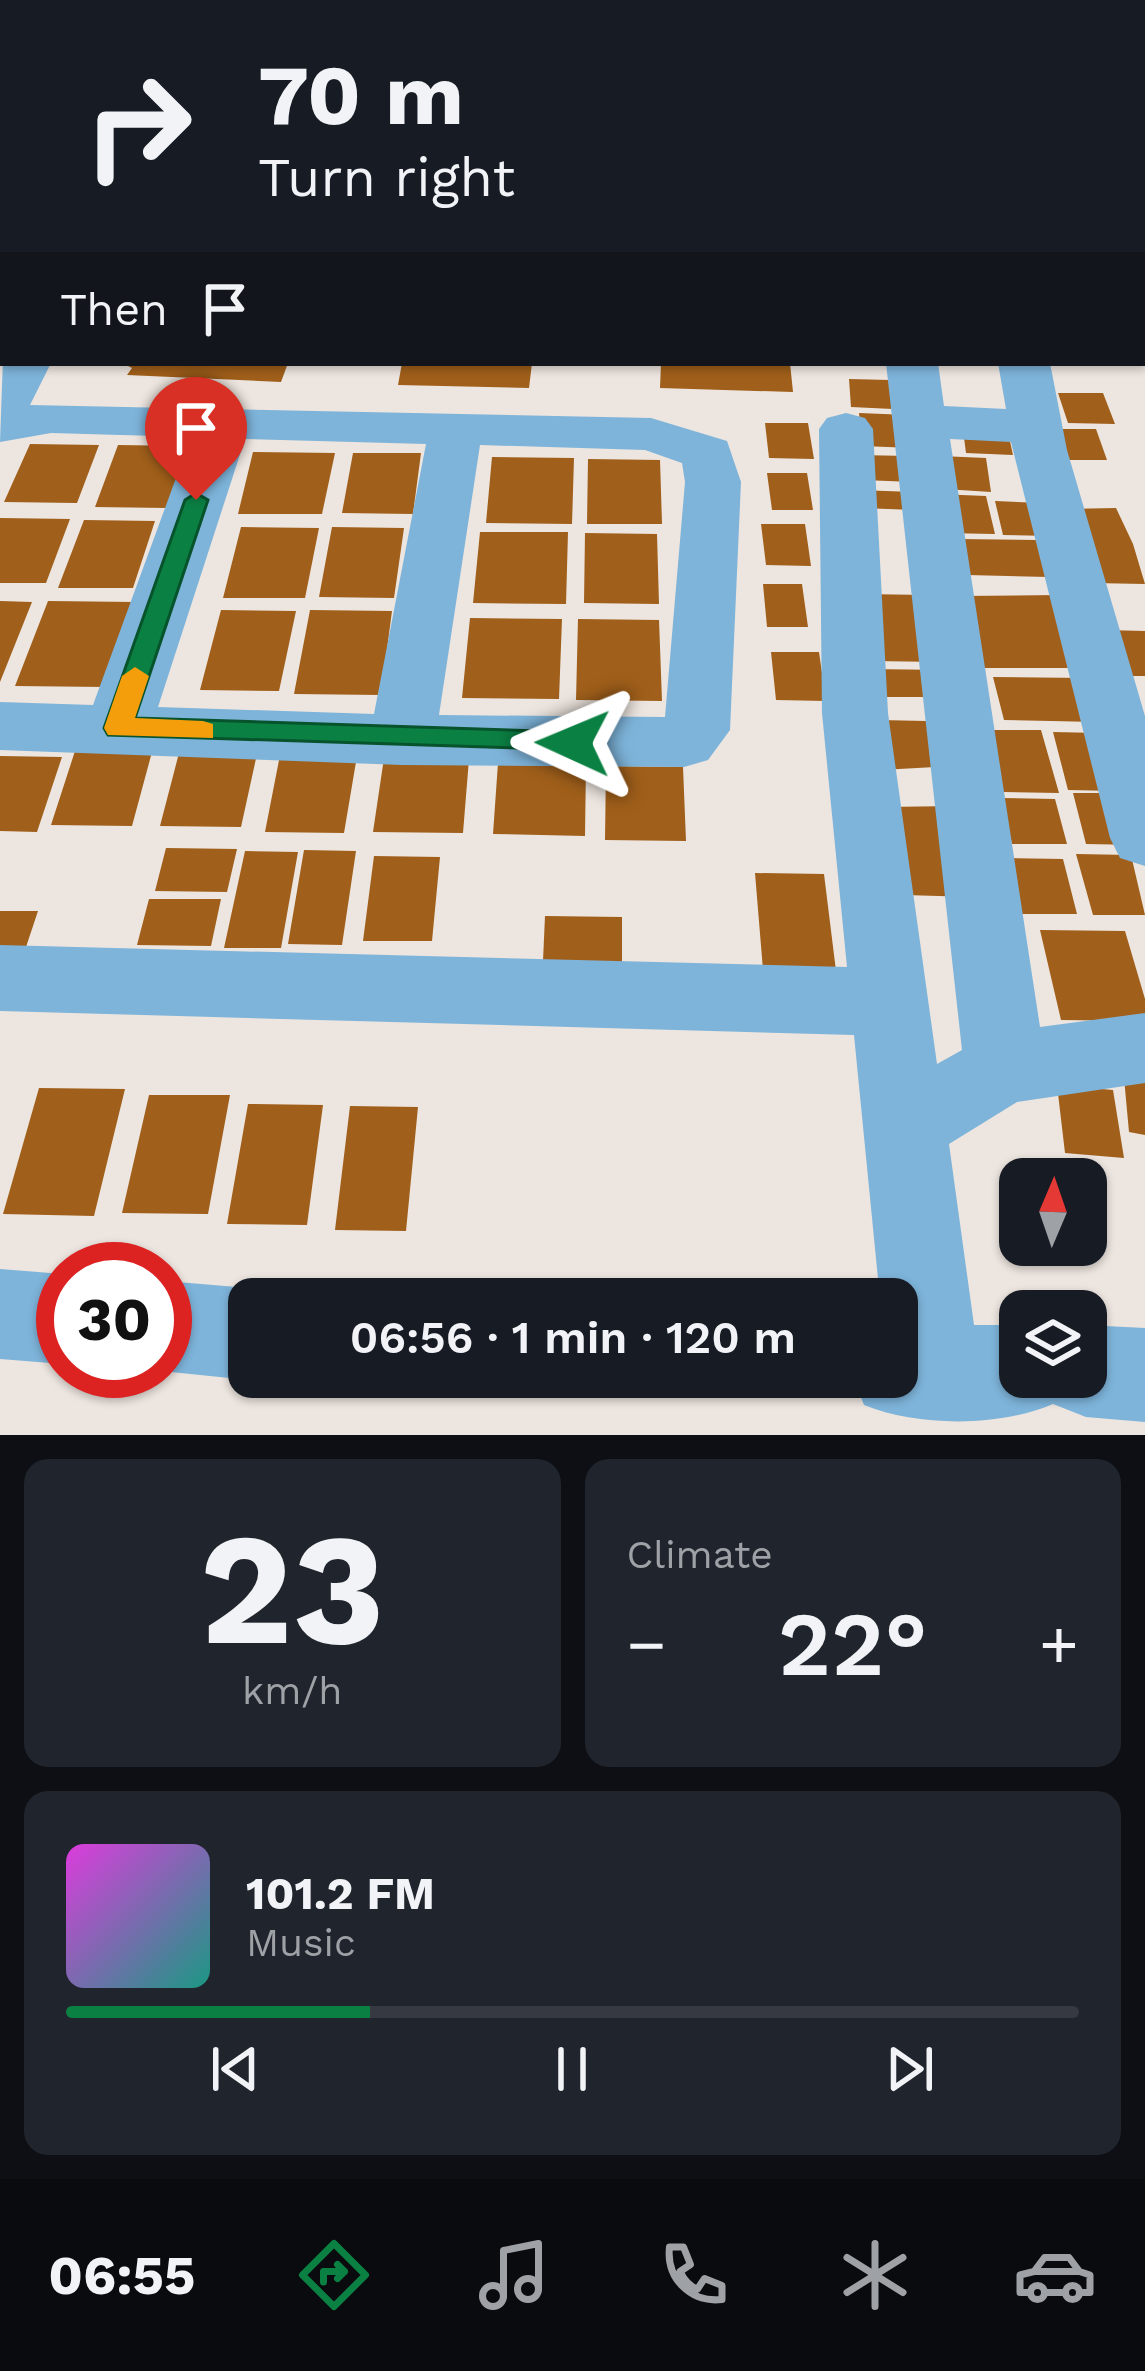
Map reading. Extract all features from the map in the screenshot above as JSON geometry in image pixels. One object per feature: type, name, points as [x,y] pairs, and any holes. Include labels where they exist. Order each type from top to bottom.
[{"type":"street","points":[[0,726],[658,744],[684,742],[698,730],[713,482],[708,453],[694,444],[651,454],[454,438],[220,432],[35,437],[6,422],[24,366]]},
{"type":"street","points":[[1025,366],[1036,427],[1145,838]]},
{"type":"street","points":[[1002,1068],[1000,1007],[915,392],[1036,427]]},
{"type":"street","points":[[846,429],[855,713],[874,845],[886,1002],[950,1371]]},
{"type":"street","points":[[118,728],[220,432]]},
{"type":"street","points":[[403,740],[454,438]]},
{"type":"street","points":[[0,978],[886,1002]]},
{"type":"street","points":[[908,1124],[1002,1068],[1145,1048]]},
{"type":"street","points":[[0,1314],[36,1317]]},
{"type":"street","points":[[192,1329],[228,1332]]},
{"type":"street","points":[[1107,1373],[1145,1376]]},
{"type":"building","points":[[128,366],[287,366],[281,382],[127,375],[132,368]]},
{"type":"building","points":[[401,366],[532,366],[529,388],[398,385]]},
{"type":"building","points":[[661,366],[790,366],[793,392],[660,388]]},
{"type":"building","points":[[849,379],[890,380],[893,409],[851,407]]},
{"type":"building","points":[[1058,393],[1103,393],[1115,424],[1068,423]]},
{"type":"building","points":[[859,413],[908,415],[913,448],[862,446]]},
{"type":"building","points":[[765,423],[808,423],[814,459],[769,458]]},
{"type":"building","points":[[1057,429],[1096,429],[1107,460],[1067,460]]},
{"type":"building","points":[[963,430],[1008,432],[1013,455],[966,453]]},
{"type":"building","points":[[30,444],[99,445],[77,503],[4,502]]},
{"type":"building","points":[[118,445],[187,446],[167,508],[95,507]]},
{"type":"building","points":[[253,452],[335,453],[322,514],[238,514]]},
{"type":"building","points":[[353,453],[421,453],[413,514],[342,513]]},
{"type":"building","points":[[858,455],[909,456],[914,482],[862,480]]},
{"type":"building","points":[[940,456],[986,458],[991,492],[944,489]]},
{"type":"building","points":[[492,457],[574,458],[572,524],[486,523]]},
{"type":"building","points":[[588,459],[660,460],[662,524],[587,524]]},
{"type":"building","points":[[767,473],[807,473],[813,510],[772,510]]},
{"type":"building","points":[[858,490],[913,492],[915,510],[861,508]]},
{"type":"building","points":[[937,494],[986,496],[995,534],[944,533]]},
{"type":"building","points":[[995,501],[1043,503],[1052,536],[1003,535]]},
{"type":"building","points":[[1116,508],[1145,584],[1093,583],[1065,509]]},
{"type":"building","points":[[0,518],[70,519],[46,583],[0,583]]},
{"type":"building","points":[[84,520],[155,521],[133,588],[58,588]]},
{"type":"building","points":[[761,524],[805,524],[811,566],[766,565]]},
{"type":"building","points":[[241,527],[319,528],[305,598],[223,598]]},
{"type":"building","points":[[332,527],[404,528],[394,598],[319,597]]},
{"type":"building","points":[[480,532],[568,532],[566,604],[473,603]]},
{"type":"building","points":[[585,533],[657,534],[659,604],[584,603]]},
{"type":"building","points":[[959,539],[1038,540],[1049,577],[967,575]]},
{"type":"building","points":[[763,584],[802,584],[808,627],[767,627]]},
{"type":"building","points":[[859,594],[928,595],[943,662],[871,661]]},
{"type":"building","points":[[1059,595],[1083,668],[983,668],[962,596]]},
{"type":"building","points":[[0,601],[32,602],[0,682]]},
{"type":"building","points":[[48,601],[134,602],[106,687],[15,686]]},
{"type":"building","points":[[221,610],[296,611],[279,691],[200,690]]},
{"type":"building","points":[[310,610],[392,611],[381,695],[294,694]]},
{"type":"building","points":[[470,618],[562,619],[559,699],[462,698]]},
{"type":"building","points":[[578,619],[659,620],[662,701],[576,700]]},
{"type":"building","points":[[1104,630],[1145,631],[1145,676],[1118,676]]},
{"type":"building","points":[[771,652],[819,652],[826,701],[776,700]]},
{"type":"building","points":[[867,669],[947,670],[952,697],[870,697]]},
{"type":"building","points":[[993,677],[1084,678],[1097,722],[1004,720]]},
{"type":"building","points":[[879,720],[926,721],[935,767],[881,770]]},
{"type":"building","points":[[989,730],[1041,730],[1059,793],[1003,792]]},
{"type":"building","points":[[1053,732],[1100,733],[1118,791],[1068,790]]},
{"type":"building","points":[[75,751],[152,752],[132,826],[51,825]]},
{"type":"building","points":[[179,753],[257,754],[241,827],[160,826]]},
{"type":"building","points":[[280,755],[357,756],[344,833],[265,832]]},
{"type":"building","points":[[0,756],[62,757],[37,832],[0,831]]},
{"type":"building","points":[[384,758],[469,759],[463,833],[373,832]]},
{"type":"building","points":[[498,763],[586,764],[585,836],[493,834]]},
{"type":"building","points":[[606,766],[683,767],[686,841],[605,840]]},
{"type":"building","points":[[1073,793],[1125,793],[1140,845],[1086,844]]},
{"type":"building","points":[[1001,798],[1055,799],[1067,844],[1012,844]]},
{"type":"building","points":[[955,806],[974,897],[904,895],[884,807]]},
{"type":"building","points":[[166,848],[237,849],[227,892],[155,891]]},
{"type":"building","points":[[304,850],[356,851],[342,945],[288,944]]},
{"type":"building","points":[[245,851],[298,852],[281,948],[224,948]]},
{"type":"building","points":[[1076,854],[1131,855],[1145,915],[1093,915]]},
{"type":"building","points":[[374,856],[440,857],[432,941],[363,941]]},
{"type":"building","points":[[1009,858],[1063,859],[1077,914],[1021,914]]},
{"type":"building","points":[[755,873],[824,874],[836,971],[763,970]]},
{"type":"building","points":[[149,899],[221,899],[211,946],[137,945]]},
{"type":"building","points":[[0,911],[38,911],[26,947],[0,947]]},
{"type":"building","points":[[545,916],[622,917],[622,963],[543,961]]},
{"type":"building","points":[[1040,930],[1125,931],[1145,999],[1145,1021],[1061,1020]]},
{"type":"building","points":[[1123,1067],[1145,1070],[1145,1135],[1129,1132]]},
{"type":"building","points":[[1057,1085],[1113,1090],[1124,1158],[1065,1153]]},
{"type":"building","points":[[39,1088],[125,1089],[94,1216],[3,1214]]},
{"type":"building","points":[[149,1095],[230,1095],[208,1214],[122,1213]]},
{"type":"building","points":[[248,1104],[323,1105],[307,1225],[227,1224]]},
{"type":"building","points":[[350,1106],[418,1107],[406,1231],[335,1230]]},
{"type":"slow traffic","points":[[135,676],[118,728],[203,731]]},
{"type":"route","points":[[196,500],[118,728],[573,743]]}]
